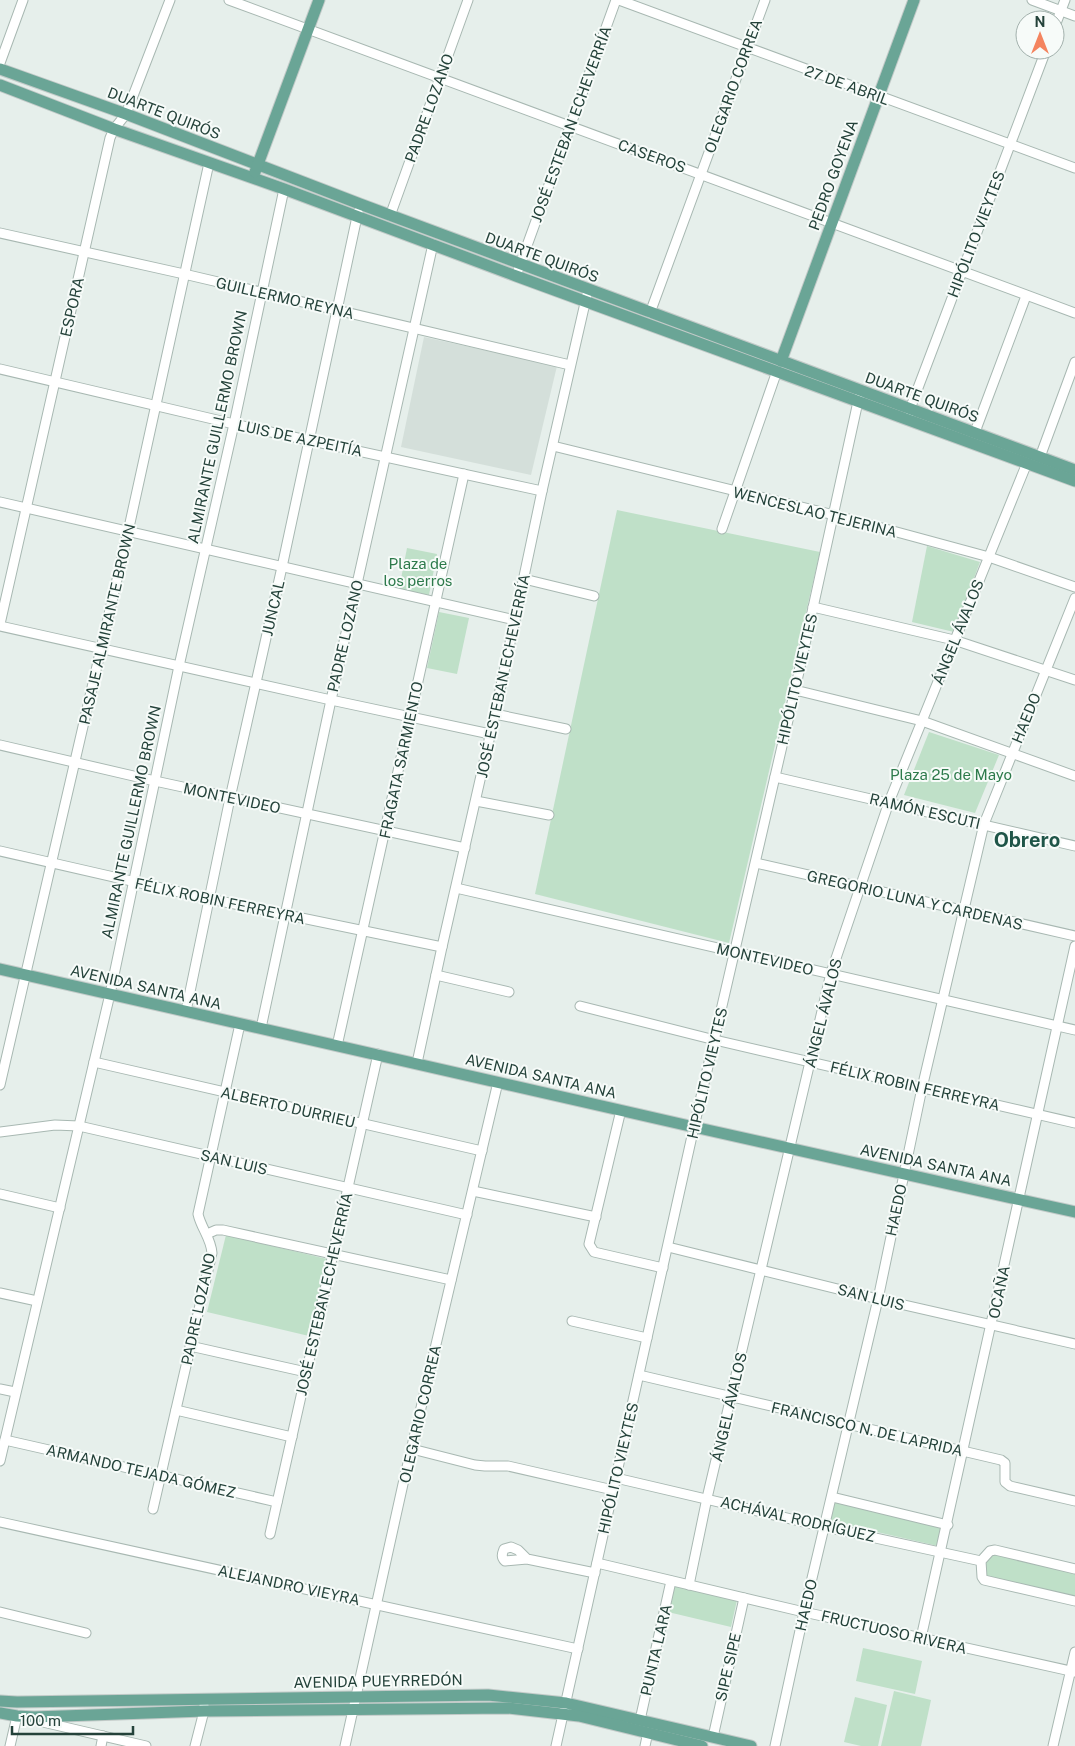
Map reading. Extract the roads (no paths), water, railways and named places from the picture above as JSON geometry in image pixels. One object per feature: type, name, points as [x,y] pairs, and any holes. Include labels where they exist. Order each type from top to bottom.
[{"type":"main road","points":[[253,178],[319,0]]},
{"type":"main road","name":"PEDRO GOYENA","points":[[779,366],[914,0]]},
{"type":"main road","name":"DUARTE QUIRÓS","points":[[0,69],[126,114],[390,216],[650,313],[779,366]]},
{"type":"main road","name":"DUARTE QUIRÓS","points":[[0,85],[114,129],[284,189],[584,301],[779,366],[909,414],[1026,463],[1075,481]]},
{"type":"main road","name":"DUARTE QUIRÓS","points":[[909,414],[975,432],[1075,470]]},
{"type":"main road","name":"AVENIDA SANTA ANA","points":[[0,969],[1075,1212]]},
{"type":"main road","name":"AVENIDA PUEYRREDÓN","points":[[0,1713],[17,1716],[357,1696],[488,1695],[640,1720],[751,1746]]},
{"type":"main road","name":"AVENIDA PUEYRREDÓN","points":[[0,1701],[354,1708],[489,1707],[564,1709],[579,1716],[702,1746]]},
{"type":"street","points":[[0,63],[23,0]]},
{"type":"street","name":"ESPORA","points":[[0,625],[110,138],[114,129],[126,114],[170,0]]},
{"type":"street","name":"CASEROS","points":[[229,0],[1075,313]]},
{"type":"street","name":"PADRE LOZANO","points":[[390,216],[468,0]]},
{"type":"street","name":"27 DE ABRIL","points":[[618,0],[1075,168]]},
{"type":"street","name":"JOSÉ ESTEBAN ECHEVERRÍA","points":[[516,276],[618,0]]},
{"type":"street","name":"OLEGARIO CORREA","points":[[650,313],[765,0]]},
{"type":"street","points":[[1032,0],[1058,10]]},
{"type":"street","name":"HIPÓLITO VIEYTES","points":[[909,414],[1042,60]]},
{"type":"street","name":"PASAJE ALMIRANTE BROWN","points":[[0,1085],[128,532],[209,163]]},
{"type":"street","name":"ALMIRANTE GUILLERMO BROWN","points":[[0,1460],[110,994],[179,666],[234,424],[284,189]]},
{"type":"street","name":"JUNCAL","points":[[186,1012],[230,798],[360,204]]},
{"type":"street","name":"GUILLERMO REYNA","points":[[0,233],[184,274],[570,365]]},
{"type":"street","name":"PADRE LOZANO","points":[[261,1028],[331,700],[433,244]]},
{"type":"street","name":"JOSÉ ESTEBAN ECHEVERRÍA","points":[[417,1063],[495,714],[542,490],[588,290]]},
{"type":"street","points":[[975,432],[1026,296]]},
{"type":"street","points":[[1040,457],[1075,362]]},
{"type":"street","name":"PEDRO GOYENA","points":[[722,529],[779,366]]},
{"type":"street","name":"LUIS DE AZPEITÍA","points":[[0,369],[234,424],[542,490]]},
{"type":"street","name":"HIPÓLITO VIEYTES","points":[[556,1746],[860,396]]},
{"type":"street","name":"WENCESLAO TEJERINA","points":[[553,446],[834,515],[988,557],[1075,587]]},
{"type":"street","name":"ÁNGEL ÁVALOS","points":[[689,1585],[707,1498],[831,973],[889,802],[1026,463]]},
{"type":"street","name":"FRAGATA SARMIENTO","points":[[337,1046],[464,474]]},
{"type":"street","points":[[0,502],[515,620]]},
{"type":"street","points":[[524,579],[594,596]]},
{"type":"street","name":"HAEDO","points":[[775,1746],[804,1612],[826,1527],[878,1299],[922,1088],[984,824],[1075,598]]},
{"type":"street","points":[[814,607],[954,640],[1075,680]]},
{"type":"street","points":[[0,625],[101,650],[490,734]]},
{"type":"street","points":[[795,690],[922,721],[1075,776]]},
{"type":"street","points":[[495,714],[566,729]]},
{"type":"street","name":"MONTEVIDEO","points":[[0,745],[230,798],[465,848]]},
{"type":"street","name":"RAMÓN ESCUTI","points":[[775,777],[1075,846]]},
{"type":"street","points":[[476,801],[549,816]]},
{"type":"street","name":"FÉLIX ROBIN FERREYRA","points":[[0,851],[210,900],[442,948]]},
{"type":"street","name":"GREGORIO LUNA Y CARDENAS","points":[[756,863],[1075,936]]},
{"type":"street","name":"MONTEVIDEO","points":[[456,888],[1075,1030]]},
{"type":"street","name":"OCAÑA","points":[[921,1638],[942,1553],[1075,946]]},
{"type":"street","points":[[436,975],[509,992]]},
{"type":"street","name":"FÉLIX ROBIN FERREYRA","points":[[580,1006],[716,1040],[1075,1123]]},
{"type":"street","name":"PADRE LOZANO","points":[[153,1509],[212,1252],[212,1244],[199,1220],[198,1214],[240,1024]]},
{"type":"street","name":"JOSÉ ESTEBAN ECHEVERRÍA","points":[[270,1534],[378,1054]]},
{"type":"street","name":"ALBERTO DURRIEU","points":[[94,1062],[482,1151]]},
{"type":"street","name":"OLEGARIO CORREA","points":[[346,1746],[412,1448],[498,1082]]},
{"type":"street","points":[[621,1110],[589,1244],[590,1248],[594,1252],[663,1268]]},
{"type":"street","name":"SAN LUIS","points":[[0,1132],[55,1124],[79,1126],[467,1215]]},
{"type":"street","points":[[473,1191],[596,1217]]},
{"type":"street","points":[[0,1194],[60,1208]]},
{"type":"street","points":[[207,1234],[216,1230],[223,1230],[452,1280]]},
{"type":"street","name":"SAN LUIS","points":[[668,1247],[878,1299],[1075,1344]]},
{"type":"street","points":[[0,1293],[37,1301]]},
{"type":"street","points":[[572,1321],[647,1338]]},
{"type":"street","points":[[190,1346],[306,1372]]},
{"type":"street","name":"FRANCISCO N. DE LAPRIDA","points":[[639,1375],[1001,1460],[1005,1462],[1005,1482],[1010,1486],[1075,1501]]},
{"type":"street","points":[[0,1388],[16,1392]]},
{"type":"street","points":[[176,1410],[292,1437]]},
{"type":"street","name":"ARMANDO TEJADA GÓMEZ","points":[[5,1440],[277,1502]]},
{"type":"street","points":[[412,1448],[474,1465],[508,1466],[613,1490]]},
{"type":"street","name":"ACHÁVAL RODRÍGUEZ","points":[[616,1478],[981,1561]]},
{"type":"street","points":[[832,1498],[948,1525]]},
{"type":"street","name":"ALEJANDRO VIEYRA","points":[[0,1522],[578,1650]]},
{"type":"street","points":[[1075,1569],[995,1550],[990,1551],[981,1561],[982,1577],[984,1580],[1075,1601]]},
{"type":"street","points":[[527,1559],[595,1573]]},
{"type":"street","name":"FRUCTUOSO RIVERA","points":[[597,1563],[804,1612],[1073,1671]]},
{"type":"street","name":"PUNTA LARA","points":[[640,1720],[671,1581]]},
{"type":"street","name":"SIPE SIPE","points":[[713,1737],[744,1598]]},
{"type":"street","points":[[0,1612],[86,1633]]},
{"type":"street","points":[[1053,1746],[1073,1671],[1075,1652]]},
{"type":"street","points":[[195,1746],[204,1705]]},
{"type":"street","points":[[10,1746],[17,1716],[146,1746]]},
{"type":"street","points":[[645,1746],[648,1732]]},
{"type":"street","points":[[101,1746],[103,1736]]},
{"type":"district","name":"Obrero","points":[[1027,840]]},
{"type":"park label","name":"Plaza de los perros","points":[[418,572]]},
{"type":"park label","name":"Plaza 25 de Mayo","points":[[951,774]]}]
